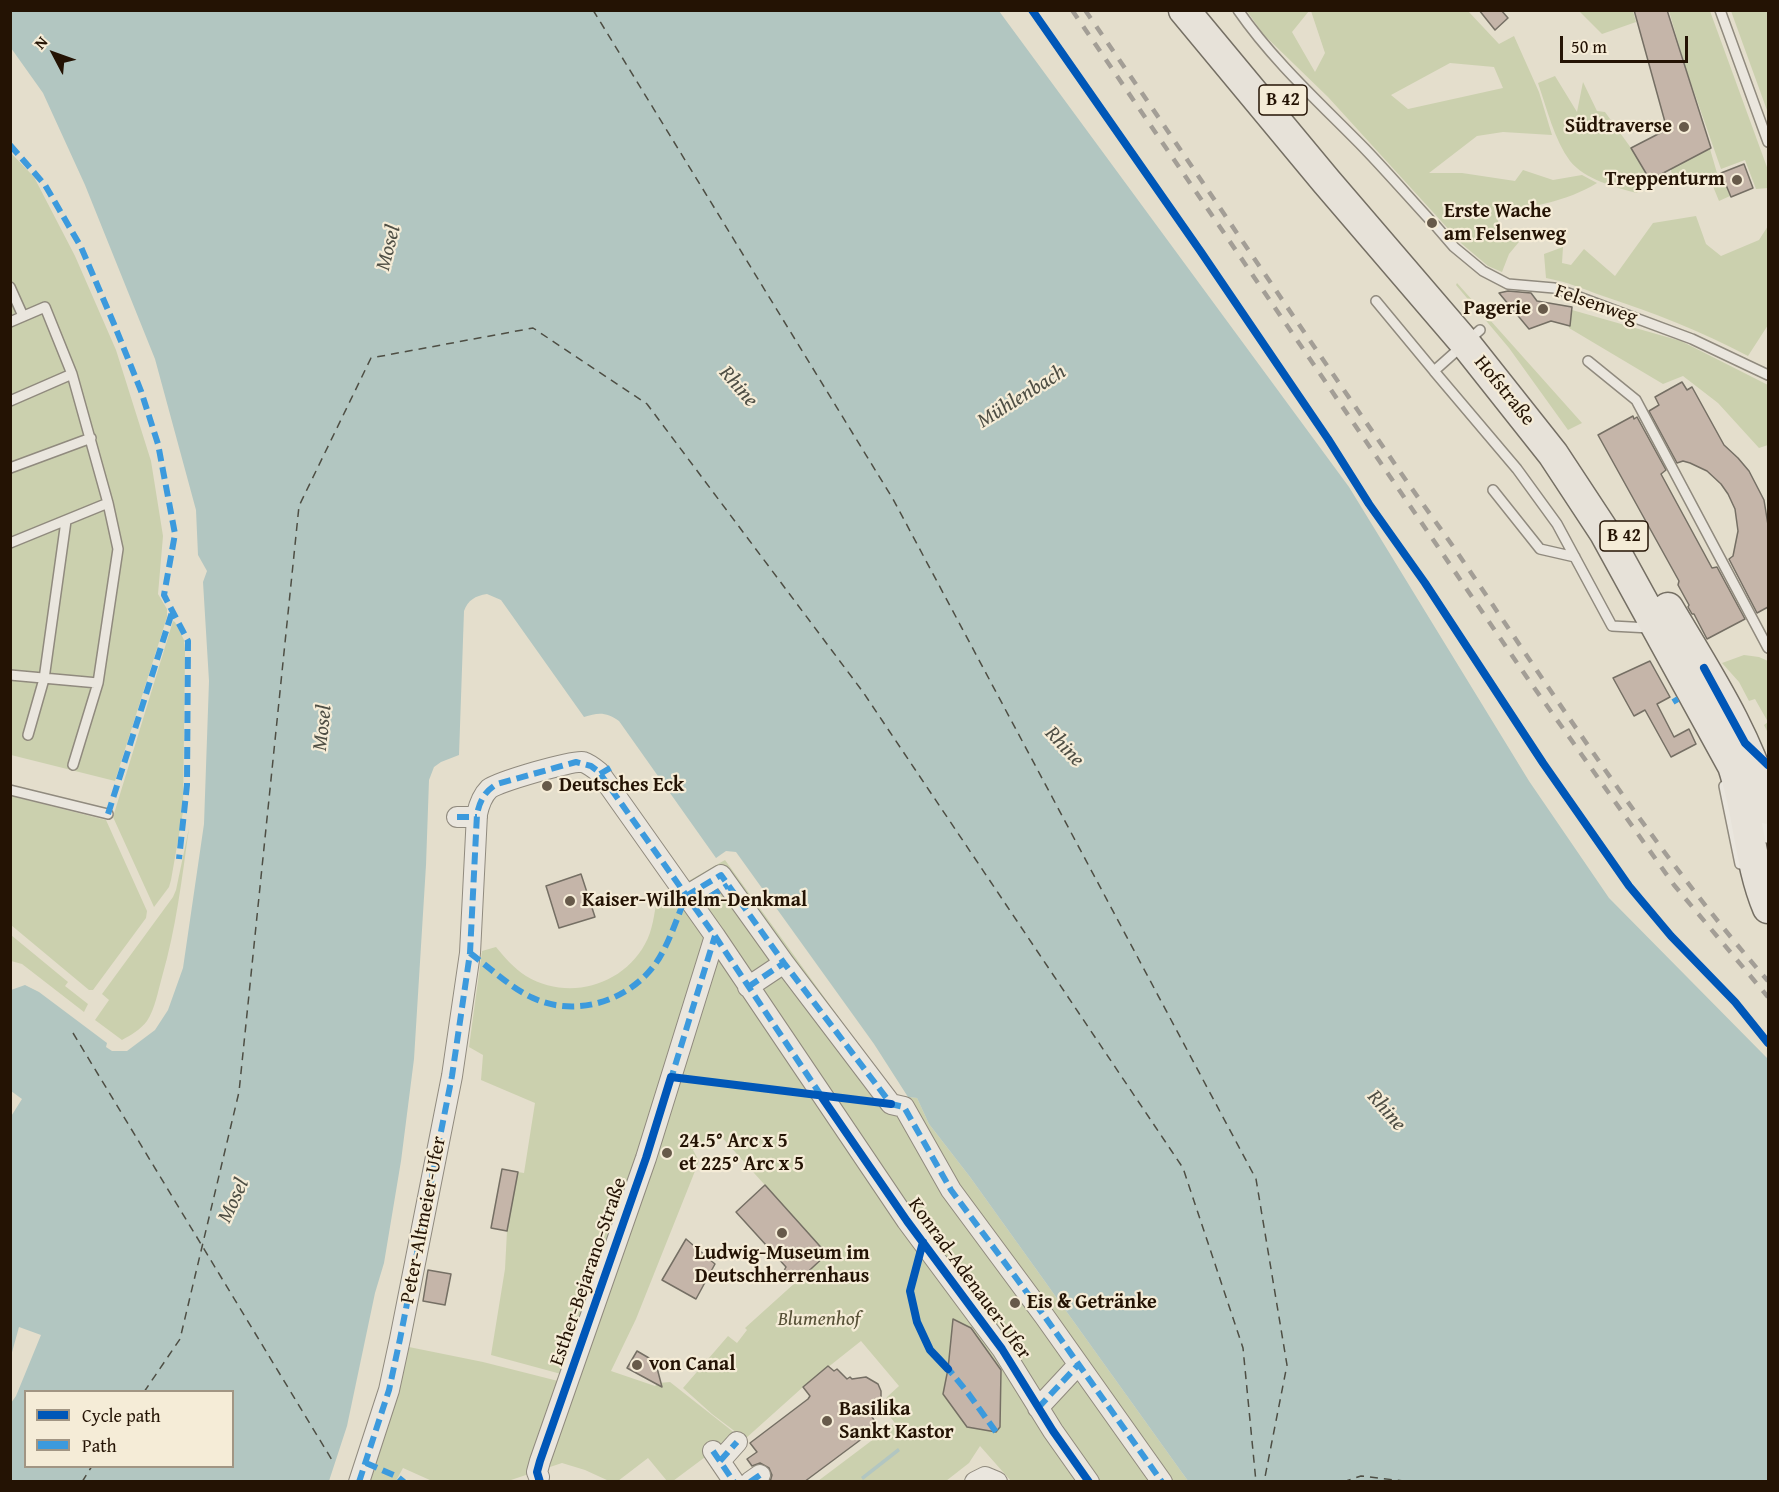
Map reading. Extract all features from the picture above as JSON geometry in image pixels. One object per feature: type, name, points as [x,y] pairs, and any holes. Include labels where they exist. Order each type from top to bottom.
[{"type":"main road","name":"Hofstraße","points":[[1184,10],[1326,181],[1473,337],[1518,377],[1569,448],[1650,577],[1720,695],[1737,749],[1742,795],[1763,818]]},
{"type":"main road","name":"Hofstraße","points":[[1208,10],[1357,190],[1473,337],[1605,533],[1657,628],[1737,749]]},
{"type":"main road","points":[[1737,749],[1768,765]]},
{"type":"main road","name":"B 42","points":[[1763,818],[1753,861],[1767,905]]},
{"type":"street","points":[[457,817],[477,817],[483,796],[497,784],[576,762],[606,770],[690,902]]},
{"type":"street","name":"Peter-Altmeier-Ufer","points":[[359,1482],[389,1390],[452,1076],[470,953],[477,817]]},
{"type":"street","name":"Konrad-Adenauer-Ufer","points":[[1089,1482],[1038,1408],[1002,1349],[907,1221],[690,902],[728,885],[891,1104],[904,1107],[951,1190],[1158,1480]]},
{"type":"street","name":"Esther-Bejarano-Straße","points":[[539,1477],[537,1472],[540,1461],[646,1158],[715,936]]},
{"type":"street","points":[[748,987],[784,963]]},
{"type":"street","points":[[1038,1408],[1078,1365]]},
{"type":"street","points":[[734,1482],[716,1456],[737,1442]]},
{"type":"street","points":[[975,1482],[986,1477],[997,1482]]},
{"type":"lane","name":"Felsenweg","points":[[1238,10],[1282,65],[1366,150],[1454,247],[1483,271],[1508,284],[1554,288],[1579,297],[1692,339],[1768,375]]},
{"type":"lane","points":[[1720,10],[1768,142]]},
{"type":"lane","points":[[10,286],[23,316]]},
{"type":"lane","points":[[1376,301],[1517,469],[1557,524],[1612,626],[1657,628]]},
{"type":"lane","points":[[10,322],[45,307],[72,374],[91,438],[118,549],[98,683],[73,765]]},
{"type":"lane","points":[[1434,371],[1473,337]]},
{"type":"lane","points":[[1588,361],[1636,400],[1768,648]]},
{"type":"lane","points":[[10,401],[72,374]]},
{"type":"lane","points":[[10,468],[91,438]]},
{"type":"lane","points":[[1493,490],[1540,549],[1575,557]]},
{"type":"lane","points":[[10,543],[108,503]]},
{"type":"lane","points":[[28,735],[44,679],[66,521]]},
{"type":"lane","points":[[10,675],[98,683]]},
{"type":"lane","points":[[1737,749],[1724,774],[1734,841],[1740,865],[1767,905]]},
{"type":"lane","points":[[10,790],[108,814]]},
{"type":"green space","points":[[1247,11],[1309,11],[1292,32],[1315,72],[1325,53],[1311,11],[1468,11],[1499,44],[1514,36],[1539,92],[1552,135],[1503,132],[1477,136],[1429,173],[1462,173],[1515,181],[1523,170],[1553,180],[1582,175],[1597,183],[1560,199],[1495,214],[1502,230],[1523,237],[1509,254],[1502,272],[1488,266],[1462,244],[1328,97],[1263,34]],"holes":[[[1450,63],[1494,67],[1503,88],[1408,109],[1391,95]]]},
{"type":"green space","points":[[1579,11],[1633,11],[1636,22],[1602,34]]},
{"type":"green space","points":[[1669,11],[1710,11],[1768,170],[1768,188],[1756,189],[1745,160],[1721,169],[1685,66]]},
{"type":"green space","points":[[1731,11],[1768,11],[1768,113]]},
{"type":"green space","points":[[1555,76],[1577,112],[1583,82],[1597,111],[1605,112],[1631,148],[1649,180],[1637,193],[1592,178],[1570,161],[1555,134],[1538,83]]},
{"type":"green space","points":[[1710,149],[1717,173],[1721,173],[1730,196],[1719,201],[1710,179],[1703,181],[1697,175],[1678,182],[1672,181],[1671,169]]},
{"type":"green space","points":[[11,153],[34,177],[75,256],[116,350],[151,461],[163,536],[158,594],[167,609],[167,617],[115,781],[11,755]]},
{"type":"green space","points":[[1696,216],[1706,244],[1721,256],[1759,240],[1768,226],[1768,325],[1748,356],[1713,338],[1659,316],[1546,278],[1544,254],[1563,247],[1562,263],[1571,265],[1584,249],[1615,276],[1653,223]]},
{"type":"green space","points":[[1457,283],[1582,423],[1568,430],[1509,348],[1456,285]]},
{"type":"green space","points":[[1572,310],[1681,341],[1768,385],[1768,445],[1759,448],[1718,403],[1683,376],[1663,384],[1569,328]]},
{"type":"green space","points":[[173,621],[184,640],[185,650],[183,812],[169,887],[154,907],[113,817]]},
{"type":"green space","points":[[1744,655],[1768,661],[1768,722],[1755,699],[1749,701],[1739,682],[1722,663]]},
{"type":"green space","points":[[11,796],[106,820],[147,911],[146,918],[93,990],[89,990],[11,925]]},
{"type":"green space","points":[[189,828],[175,922],[154,1005],[144,1024],[122,1040],[95,1020],[109,1000],[102,994],[173,897]]},
{"type":"green space","name":"Blumenhof","points":[[725,860],[895,1095],[917,1098],[929,1124],[970,1177],[1188,1481],[1011,1481],[980,1446],[969,1463],[946,1481],[818,1481],[895,1423],[883,1408],[887,1397],[899,1386],[861,1341],[803,1387],[745,1439],[683,1388],[728,1336],[737,1343],[747,1330],[745,1328],[827,1254],[718,1133],[693,1150],[699,1161],[636,1319],[611,1371],[655,1386],[659,1383],[670,1382],[736,1434],[673,1481],[667,1481],[648,1458],[618,1481],[609,1481],[562,1463],[508,1481],[432,1481],[403,1468],[396,1481],[364,1482],[404,1346],[483,1362],[558,1381],[561,1374],[491,1355],[505,1269],[507,1231],[518,1172],[524,1173],[535,1103],[481,1080],[483,1055],[469,1047],[482,951],[496,947],[522,973],[542,984],[576,988],[593,985],[623,970],[635,958],[650,933],[657,899]]},
{"type":"green space","points":[[11,935],[68,982],[65,986],[88,1004],[84,1012],[22,964],[11,961]]},
{"type":"water","points":[[11,10],[999,11],[1349,487],[1529,781],[1609,898],[1768,1059],[1768,1481],[1188,1481],[970,1177],[929,1124],[917,1098],[908,1097],[874,1044],[736,852],[726,851],[716,858],[619,721],[602,714],[584,717],[501,600],[487,594],[473,599],[464,611],[459,755],[434,767],[429,780],[414,1059],[401,1161],[384,1263],[375,1293],[347,1426],[329,1481],[11,1481],[11,1403],[41,1335],[19,1327],[11,1356],[10,1118],[22,1099],[11,1091],[11,990],[25,985],[39,992],[107,1043],[106,1047],[112,1051],[127,1051],[155,1030],[168,1010],[183,968],[204,824],[209,681],[203,582],[207,571],[198,555],[196,510],[155,359],[85,185],[43,93],[11,48]]},
{"type":"water","points":[[898,1448],[900,1451],[863,1480],[861,1477]]},
{"type":"building","points":[[1479,10],[1501,10],[1508,18],[1495,30]]},
{"type":"building","name":"Südtraverse","points":[[1634,10],[1667,10],[1711,148],[1650,180],[1631,148],[1662,132],[1665,122]]},
{"type":"building","name":"Treppenturm","points":[[1744,164],[1753,188],[1731,197],[1721,173]]},
{"type":"building","name":"Pagerie","points":[[1508,291],[1531,293],[1537,301],[1572,307],[1570,326],[1551,321],[1529,329],[1499,293]]},
{"type":"building","points":[[1682,382],[1687,390],[1692,387],[1724,445],[1749,471],[1764,500],[1768,525],[1768,607],[1757,613],[1729,559],[1733,556],[1738,531],[1735,509],[1728,494],[1707,471],[1683,461],[1677,463],[1649,411],[1659,405],[1655,397]]},
{"type":"building","points":[[1633,416],[1634,419],[1637,417],[1666,470],[1661,474],[1712,568],[1717,567],[1745,619],[1707,639],[1688,607],[1678,585],[1679,581],[1598,435]]},
{"type":"building","points":[[1650,661],[1670,697],[1657,704],[1674,737],[1689,729],[1696,744],[1671,757],[1645,710],[1634,716],[1613,678]]},
{"type":"building","name":"Kaiser-Wilhelm-Denkmal","points":[[581,874],[595,917],[559,928],[546,886]]},
{"type":"building","points":[[502,1169],[518,1172],[507,1231],[491,1228]]},
{"type":"building","name":"Ludwig-Museum im Deutschherrenhaus","points":[[765,1185],[827,1254],[798,1281],[779,1280],[786,1267],[736,1212]]},
{"type":"building","points":[[686,1239],[715,1264],[696,1299],[662,1280]]},
{"type":"building","points":[[428,1270],[451,1274],[445,1305],[423,1301]]},
{"type":"building","points":[[953,1319],[971,1328],[1001,1370],[1000,1427],[996,1432],[967,1427],[943,1394]]},
{"type":"building","points":[[637,1351],[656,1364],[662,1387],[627,1368]]},
{"type":"building","name":"Basilika Sankt Kastor","points":[[828,1366],[834,1371],[837,1369],[847,1379],[866,1377],[878,1384],[881,1399],[872,1417],[877,1424],[866,1433],[867,1435],[804,1482],[770,1482],[772,1475],[769,1468],[760,1463],[752,1466],[747,1459],[757,1452],[750,1443],[808,1399],[810,1396],[803,1387]]},
{"type":"ferry route","points":[[593,10],[893,499],[1256,1179],[1287,1365],[1264,1482]]},
{"type":"ferry route","points":[[145,1390],[180,1339],[239,1092],[299,506],[371,358],[533,328],[647,404],[863,692],[1183,1168],[1243,1348],[1256,1482]]},
{"type":"ferry route","points":[[73,1033],[332,1460]]},
{"type":"ferry route","points":[[82,1482],[91,1468]]},
{"type":"ferry route","points":[[1343,1482],[1361,1476],[1412,1482]]},
{"type":"railway","points":[[1072,10],[1528,679],[1674,885],[1768,997]]},
{"type":"railway","points":[[1085,10],[1568,717],[1684,878],[1768,981]]},
{"type":"marked path","points":[[10,145],[45,185],[81,247],[141,391],[158,444],[175,534],[164,595],[188,641],[187,785],[179,859]]},
{"type":"marked path","points":[[108,814],[173,609]]},
{"type":"marked path","points":[[1673,702],[1678,699]]},
{"type":"marked path","points":[[359,1482],[389,1390],[452,1076],[470,953],[477,814],[481,800],[489,790],[497,784],[576,762],[591,766],[599,772],[715,936],[822,1097]]},
{"type":"marked path","points":[[600,774],[612,767]]},
{"type":"marked path","points":[[457,817],[477,817]]},
{"type":"marked path","points":[[686,896],[721,875],[784,963],[891,1104],[904,1107],[951,1190],[1045,1317],[1162,1482]]},
{"type":"marked path","points":[[694,907],[728,885]]},
{"type":"marked path","points":[[470,953],[533,998],[550,1004],[567,1006],[584,1006],[600,1002],[617,996],[631,987],[656,963],[669,939],[686,896]]},
{"type":"marked path","points":[[670,1082],[715,936]]},
{"type":"marked path","points":[[748,987],[784,963]]},
{"type":"marked path","points":[[945,1365],[996,1432]]},
{"type":"marked path","points":[[1038,1408],[1078,1365]]},
{"type":"marked path","points":[[720,1461],[737,1442]]},
{"type":"marked path","points":[[713,1451],[734,1482]]},
{"type":"marked path","points":[[366,1463],[404,1482]]},
{"type":"marked path","points":[[750,1482],[760,1475]]},
{"type":"cycle path","points":[[1032,10],[1201,252],[1328,439],[1369,504],[1425,583],[1543,763],[1629,886],[1671,936],[1735,1002],[1768,1043]]},
{"type":"cycle path","points":[[1704,668],[1745,743],[1768,765]]},
{"type":"cycle path","points":[[540,1482],[537,1472],[540,1461],[646,1158],[671,1077],[891,1104]]},
{"type":"cycle path","points":[[821,1096],[907,1221],[1002,1349],[1053,1431],[1089,1482]]},
{"type":"cycle path","points":[[923,1242],[910,1291],[917,1322],[930,1350],[948,1369]]},
{"type":"place","name":"Südtraverse","points":[[1684,127]]},
{"type":"place","name":"Treppenturm","points":[[1737,180]]},
{"type":"place","name":"Erste Wache am Felsenweg","points":[[1432,223]]},
{"type":"place","name":"Pagerie","points":[[1543,309]]},
{"type":"place","name":"Deutsches Eck","points":[[547,786]]},
{"type":"place","name":"Kaiser-Wilhelm-Denkmal","points":[[570,901]]},
{"type":"place","name":"24.5° Arc x 5 et 225° Arc x 5","points":[[667,1153]]},
{"type":"place","name":"Ludwig-Museum im Deutschherrenhaus","points":[[782,1233]]},
{"type":"place","name":"Eis & Getränke","points":[[1015,1303]]},
{"type":"place","name":"von Canal","points":[[637,1365]]},
{"type":"place","name":"Basilika Sankt Kastor","points":[[827,1421]]},
{"type":"water label","name":"Mosel","points":[[389,248]]},
{"type":"water label","name":"Rhine","points":[[738,387]]},
{"type":"water label","name":"Mühlenbach","points":[[1022,397]]},
{"type":"water label","name":"Mosel","points":[[323,728]]},
{"type":"water label","name":"Rhine","points":[[1064,747]]},
{"type":"water label","name":"Rhine","points":[[1386,1111]]},
{"type":"water label","name":"Mosel","points":[[234,1201]]}]
